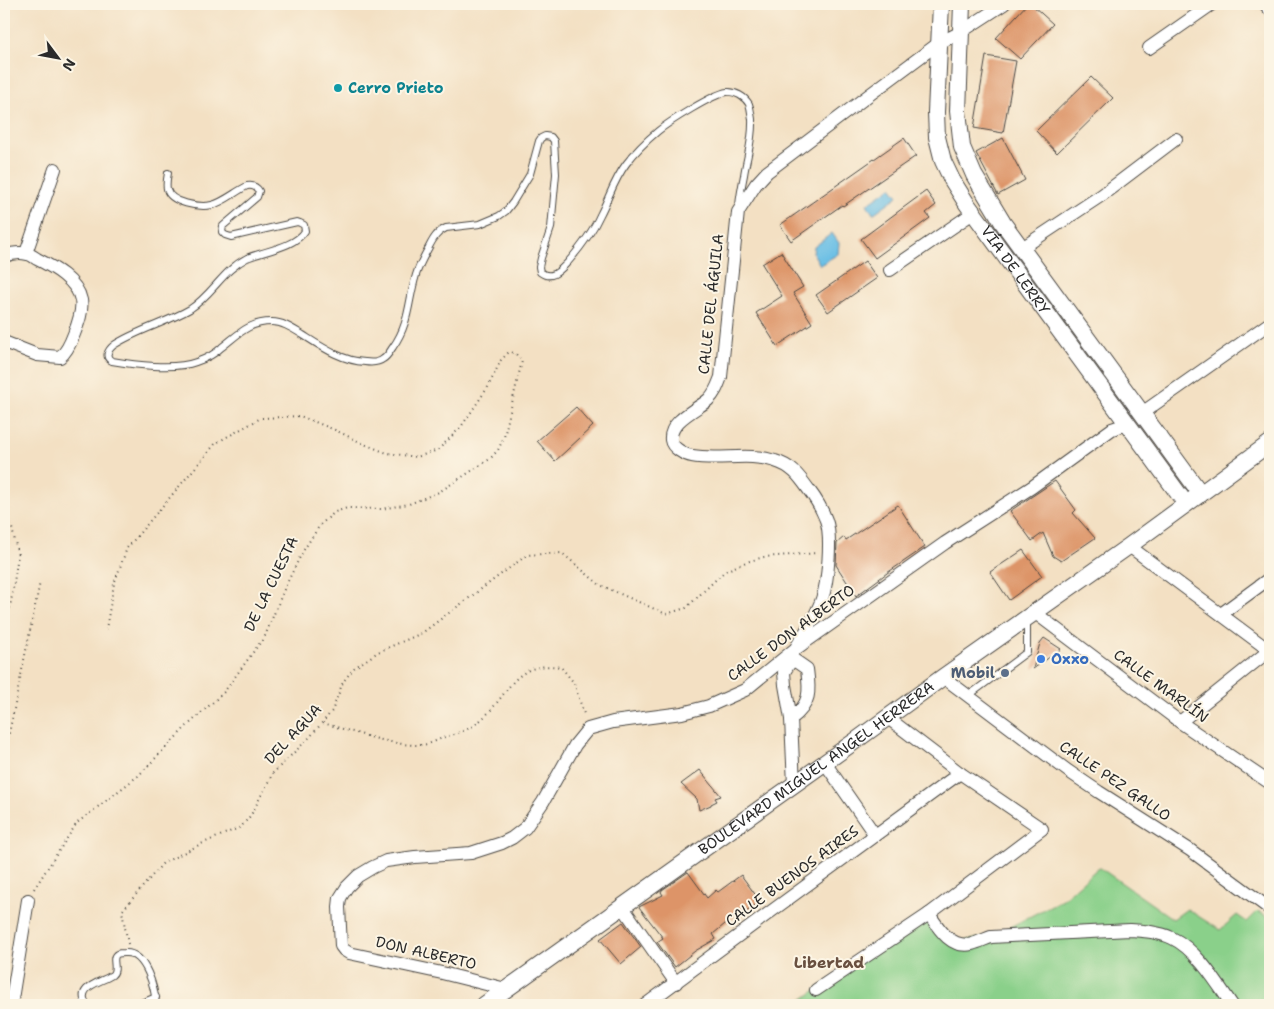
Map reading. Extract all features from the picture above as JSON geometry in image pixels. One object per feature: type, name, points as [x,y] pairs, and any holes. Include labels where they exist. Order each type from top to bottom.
[{"type":"street","name":"VÍA DE LERRY","points":[[941,4],[936,112],[938,144],[943,161],[952,180],[973,213],[1186,504]]},
{"type":"street","name":"VÍA DE LERRY","points":[[962,4],[958,111],[962,147],[974,175],[1003,223],[1201,494]]},
{"type":"street","name":"CALLE DEL ÁGUILA","points":[[794,784],[791,719],[784,685],[784,672],[823,597],[827,574],[829,534],[826,520],[813,495],[792,468],[763,458],[690,456],[673,445],[671,440],[673,432],[684,416],[709,399],[714,393],[721,377],[738,212],[756,184],[767,172],[940,43],[961,32],[1004,4]]},
{"type":"street","points":[[1149,48],[1212,4]]},
{"type":"street","points":[[1265,4],[1270,10]]},
{"type":"street","points":[[1022,248],[1102,195],[1176,138]]},
{"type":"street","points":[[26,253],[55,169]]},
{"type":"street","points":[[890,270],[973,213]]},
{"type":"street","points":[[988,233],[1003,223]]},
{"type":"street","points":[[4,256],[26,253],[46,263],[65,275],[81,300],[78,322],[66,352],[60,357],[37,355],[4,342]]},
{"type":"street","points":[[1142,413],[1270,323]]},
{"type":"street","name":"CALLE DON ALBERTO","points":[[588,729],[613,722],[682,713],[709,706],[745,690],[945,543],[1032,486],[1112,429],[1127,424]]},
{"type":"street","name":"BOULEVARD MIGUEL ANGEL HERRERA","points":[[484,1005],[888,718],[942,677],[1129,546],[1270,443]]},
{"type":"street","points":[[1129,546],[1270,651],[1180,722]]},
{"type":"street","points":[[1221,614],[1270,578]]},
{"type":"street","name":"CALLE MARLÍN","points":[[1031,615],[1180,722],[1270,783]]},
{"type":"street","points":[[791,719],[799,713],[810,691],[807,669],[794,655]]},
{"type":"street","name":"CALLE PEZ GALLO","points":[[942,677],[1099,792],[1190,850],[1270,909]]},
{"type":"street","points":[[816,990],[929,914],[1042,829],[960,773],[888,718]]},
{"type":"street","name":"DON ALBERTO","points":[[506,989],[349,953],[341,946],[340,898],[347,887],[358,876],[386,861],[471,853],[502,844],[512,838],[525,828],[575,745],[588,729]]},
{"type":"street","points":[[825,762],[875,835]]},
{"type":"street","name":"CALLE BUENOS AIRES","points":[[653,1003],[676,983],[960,773]]},
{"type":"street","points":[[13,1005],[12,999],[28,900]]},
{"type":"street","points":[[622,906],[676,983]]},
{"type":"street","points":[[929,914],[943,934],[953,942],[964,945],[991,937],[1130,930],[1162,935],[1178,941],[1192,952],[1232,1005]]},
{"type":"lane","points":[[168,173],[166,185],[168,192],[177,199],[193,205],[213,205],[247,186],[252,185],[257,188],[259,191],[257,197],[223,226],[222,232],[225,235],[231,237],[297,222],[304,225],[305,231],[300,238],[292,242],[249,257],[234,266],[190,309],[114,345],[107,355],[108,359],[112,361],[168,366],[190,364],[217,351],[242,330],[259,324],[274,322],[288,326],[338,355],[362,362],[379,361],[389,354],[404,328],[416,275],[434,237],[446,228],[480,224],[506,211],[530,174],[542,137],[549,136],[555,143],[556,174],[552,220],[539,269],[542,274],[549,276],[555,275],[587,239],[600,216],[618,176],[643,145],[659,130],[688,111],[713,97],[729,92],[740,95],[748,102],[752,121],[750,149],[738,212]]},
{"type":"lane","points":[[968,696],[1027,652],[1031,615]]},
{"type":"lane","points":[[87,1005],[84,999],[86,990],[113,974],[116,969],[114,958],[119,953],[129,953],[139,958],[146,967],[156,997],[156,1005]]},
{"type":"lane","points":[[137,1005],[156,997]]},
{"type":"path","name":"DE LA CUESTA","points":[[28,900],[38,881],[77,823],[138,776],[186,727],[224,692],[265,636],[285,587],[303,551],[320,526],[335,512],[347,508],[381,509],[409,504],[439,492],[490,459],[498,450],[504,437],[522,361],[515,353],[509,352],[501,360],[488,386],[461,427],[438,450],[416,457],[387,453],[300,416],[261,418],[216,443],[127,548],[114,584],[106,629]]},
{"type":"path","points":[[4,516],[12,528],[18,555],[4,638]]},
{"type":"path","name":"DEL AGUA","points":[[129,953],[122,911],[163,863],[241,827],[251,816],[273,773],[310,737],[332,711],[343,682],[354,668],[378,652],[422,633],[527,556],[562,553],[600,585],[666,614],[686,608],[725,571],[746,562],[764,557],[828,552]]},
{"type":"path","points":[[4,758],[40,582]]},
{"type":"path","points":[[323,723],[396,743],[422,745],[462,732],[477,724],[494,707],[515,678],[531,668],[550,666],[561,667],[574,683],[588,729]]},
{"type":"green space","points":[[1099,867],[1173,919],[1187,909],[1220,930],[1237,915],[1247,922],[1258,911],[1270,919],[1270,1005],[795,1005],[929,914],[953,942],[991,937],[1063,899]]},
{"type":"water","points":[[891,187],[898,196],[873,214],[867,204]]},
{"type":"water","points":[[832,233],[839,243],[838,254],[820,265],[813,253],[814,247]]},
{"type":"building","points":[[1027,4],[1031,4],[1053,24],[1020,59],[996,38]]},
{"type":"building","points":[[986,56],[1016,61],[1003,133],[974,128]]},
{"type":"building","points":[[1091,77],[1113,98],[1057,153],[1036,131]]},
{"type":"building","points":[[904,138],[916,156],[791,241],[780,225]]},
{"type":"building","points":[[1003,138],[1025,180],[998,195],[976,153]]},
{"type":"building","points":[[926,191],[936,205],[926,213],[930,218],[875,258],[861,239]]},
{"type":"building","points":[[781,252],[803,287],[793,293],[812,323],[777,346],[756,313],[782,296],[762,264]]},
{"type":"building","points":[[865,261],[877,278],[828,312],[816,295]]},
{"type":"building","points":[[576,407],[593,426],[555,461],[537,441]]},
{"type":"building","points":[[1055,481],[1076,510],[1073,513],[1095,538],[1061,561],[1053,556],[1043,533],[1032,541],[1010,511]]},
{"type":"building","points":[[898,505],[925,547],[856,596],[836,565],[837,543],[844,537],[846,540]]},
{"type":"building","points":[[1023,550],[1042,576],[1009,600],[990,572]]},
{"type":"building","name":"Oxxo","points":[[1044,638],[1061,649],[1033,669],[1040,643]]},
{"type":"building","points":[[700,770],[721,796],[715,798],[717,801],[711,805],[699,810],[697,799],[681,784]]},
{"type":"building","points":[[688,872],[707,898],[716,890],[718,892],[741,875],[760,901],[740,917],[737,914],[713,934],[716,939],[695,951],[675,967],[657,942],[663,938],[639,907],[663,895],[662,890]]},
{"type":"building","points":[[623,922],[641,947],[621,964],[600,939]]},
{"type":"place","name":"Cerro Prieto","points":[[338,88]]},
{"type":"place","name":"Oxxo","points":[[1041,659]]},
{"type":"place","name":"Mobil","points":[[1005,673]]},
{"type":"district","name":"Libertad","points":[[829,962]]}]
